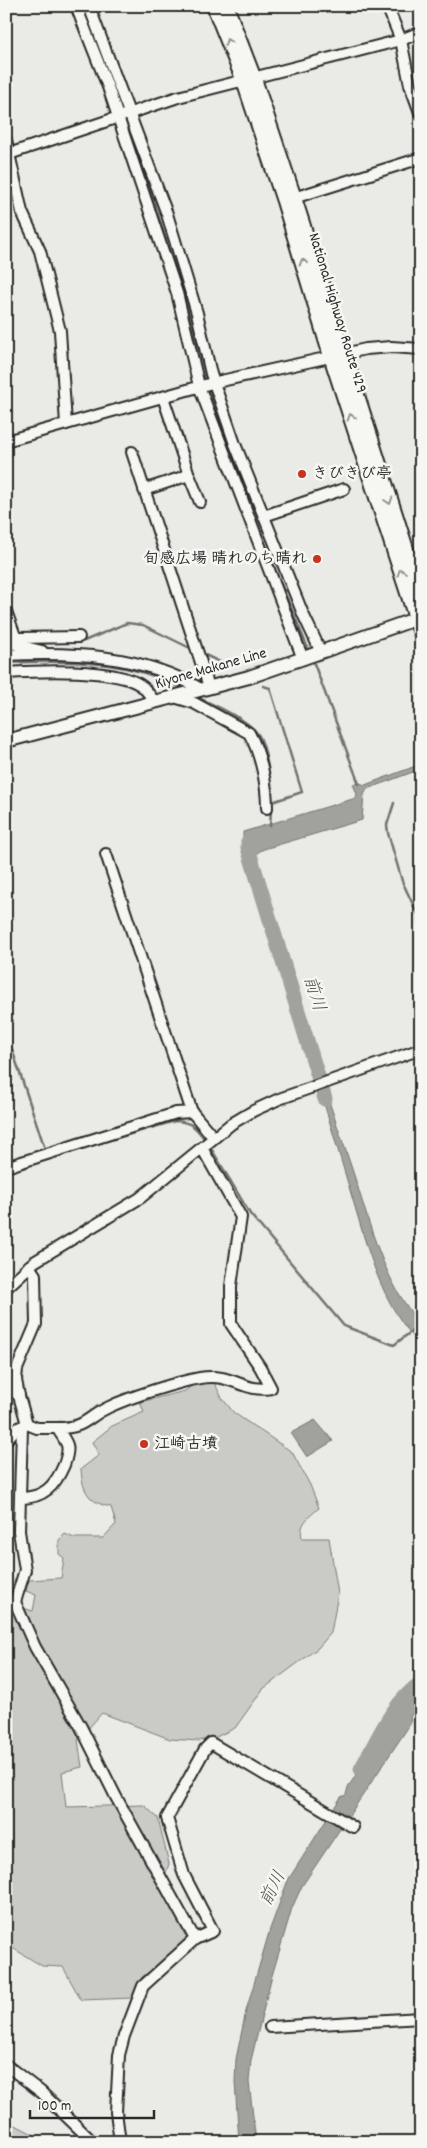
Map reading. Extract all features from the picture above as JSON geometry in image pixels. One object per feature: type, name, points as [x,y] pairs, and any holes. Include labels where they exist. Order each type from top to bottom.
[{"type":"highway","name":"National Highway Route 429","points":[[214,6],[249,80]]},
{"type":"highway","name":"National Highway Route 429","points":[[226,6],[289,199],[421,633]]},
{"type":"highway","name":"National Highway Route 429","points":[[337,355],[421,596]]},
{"type":"main road","name":"Kiyone Makane Line","points":[[6,741],[249,676],[418,618]]},
{"type":"street","points":[[76,6],[108,87],[138,140],[167,214],[197,313],[207,384],[264,516],[311,656]]},
{"type":"street","points":[[89,6],[177,293],[207,384],[311,656]]},
{"type":"street","points":[[387,6],[401,40],[410,85],[421,115]]},
{"type":"street","points":[[8,155],[178,97],[401,40],[421,32]]},
{"type":"street","points":[[6,140],[22,212],[40,251],[60,331],[66,424]]},
{"type":"street","points":[[289,199],[421,158]]},
{"type":"street","points":[[6,441],[207,384],[337,355],[384,347],[421,349]]},
{"type":"street","points":[[163,397],[200,502]]},
{"type":"street","points":[[132,452],[202,689]]},
{"type":"street","points":[[144,490],[189,475]]},
{"type":"street","points":[[264,516],[344,489]]},
{"type":"street","points":[[6,611],[18,640],[17,645],[40,649],[60,662],[95,673],[119,677],[142,687],[155,702]]},
{"type":"street","points":[[18,640],[79,637]]},
{"type":"street","points":[[6,655],[47,654]]},
{"type":"street","points":[[6,673],[101,655],[124,659],[202,689]]},
{"type":"street","points":[[175,696],[194,703],[243,728],[249,733],[253,740],[264,781],[267,808]]},
{"type":"street","points":[[6,1440],[16,1429],[24,1426],[57,1428],[81,1426],[108,1407],[198,1378],[225,1377],[259,1390],[271,1388],[260,1367],[232,1324],[231,1286],[241,1216],[192,1112],[106,854]]},
{"type":"street","points":[[6,1288],[29,1266],[140,1198],[208,1143],[253,1111],[421,1049]]},
{"type":"street","points":[[6,1167],[176,1113],[192,1112]]},
{"type":"street","points":[[29,1266],[35,1275],[36,1324],[17,1369],[16,1380],[24,1426],[19,1531],[25,1570],[10,1599],[34,1647],[81,1727],[116,1797],[195,1939]]},
{"type":"street","points":[[6,1384],[20,1396]]},
{"type":"street","points":[[20,1498],[39,1496],[53,1486],[59,1476],[66,1459],[67,1445],[57,1428]]},
{"type":"street","points":[[120,2142],[116,2112],[119,2055],[132,2012],[143,1986],[195,1939],[214,1931],[184,1875],[167,1818],[205,1749],[211,1743],[352,1827]]},
{"type":"street","points":[[270,2027],[421,2018]]},
{"type":"street","points":[[6,2065],[42,2092],[93,2142]]},
{"type":"shaded area","points":[[421,764],[421,769],[367,789],[364,795],[362,820],[264,849],[249,860],[243,841],[243,832],[356,798],[357,794],[353,784],[360,783],[365,785]]},
{"type":"shaded area","points":[[323,1081],[380,1254],[398,1291],[408,1308],[421,1324],[421,1345],[407,1329],[386,1295],[370,1257],[318,1083]]},
{"type":"shaded area","points":[[213,1380],[222,1398],[234,1413],[292,1452],[310,1485],[319,1508],[308,1517],[303,1524],[301,1533],[302,1538],[329,1538],[338,1594],[331,1633],[318,1648],[263,1689],[235,1728],[216,1737],[199,1741],[170,1739],[102,1713],[78,1740],[82,1767],[62,1772],[66,1807],[144,1805],[158,1818],[169,1864],[161,1887],[191,1938],[158,1967],[142,1977],[133,1998],[81,2000],[63,1967],[42,1966],[6,1944],[6,1608],[9,1604],[33,1611],[36,1595],[26,1591],[29,1580],[61,1578],[64,1558],[59,1554],[59,1540],[65,1534],[74,1538],[103,1538],[116,1524],[111,1507],[92,1499],[83,1484],[81,1469],[99,1455],[92,1442],[112,1426],[144,1412],[140,1402],[185,1391],[196,1382]]},
{"type":"shaded area","points":[[315,1420],[333,1441],[307,1457],[291,1433]]},
{"type":"shaded area","points":[[421,1677],[421,1703],[410,1717],[411,1723],[302,1886],[292,1908],[271,1979],[251,2060],[249,2082],[256,2142],[239,2142],[235,2082],[236,2059],[246,2011],[270,1929],[288,1880],[341,1797],[346,1795],[348,1787]]},
{"type":"shaded area","points":[[6,2120],[48,2142],[6,2142]]},
{"type":"waterway","points":[[83,6],[103,61]]},
{"type":"waterway","points":[[117,99],[122,113]]},
{"type":"waterway","points":[[124,118],[169,249],[207,382]]},
{"type":"waterway","points":[[208,387],[269,555],[309,651]]},
{"type":"waterway","points":[[79,641],[84,641],[127,623],[143,625],[190,648]]},
{"type":"waterway","points":[[205,655],[228,666]]},
{"type":"waterway","points":[[312,658],[359,784]]},
{"type":"waterway","points":[[6,663],[75,662],[120,667],[142,672],[185,690]]},
{"type":"waterway","points":[[263,686],[270,688],[302,792],[272,802]]},
{"type":"waterway","points":[[196,696],[230,713],[254,730],[263,746],[270,782]]},
{"type":"waterway","points":[[271,790],[271,804]]},
{"type":"waterway","points":[[394,803],[387,825],[388,833],[402,881],[418,915],[421,930]]},
{"type":"waterway","points":[[270,826],[271,810]]},
{"type":"waterway","name":"前川","points":[[251,841],[248,842],[248,848],[325,1099]]},
{"type":"waterway","points":[[6,1031],[45,1149]]},
{"type":"waterway","points":[[48,1158],[175,1121],[193,1126],[206,1141]]},
{"type":"waterway","points":[[209,1145],[250,1214],[344,1326],[394,1345],[412,1331]]},
{"type":"waterway","name":"前川","points":[[361,1769],[394,1711],[411,1691],[421,1683]]},
{"type":"place","name":"きびきび亭","points":[[302,474]]},
{"type":"place","name":"旬感広場 晴れのち晴れ","points":[[317,559]]},
{"type":"place","name":"江崎古墳","points":[[144,1444]]}]
